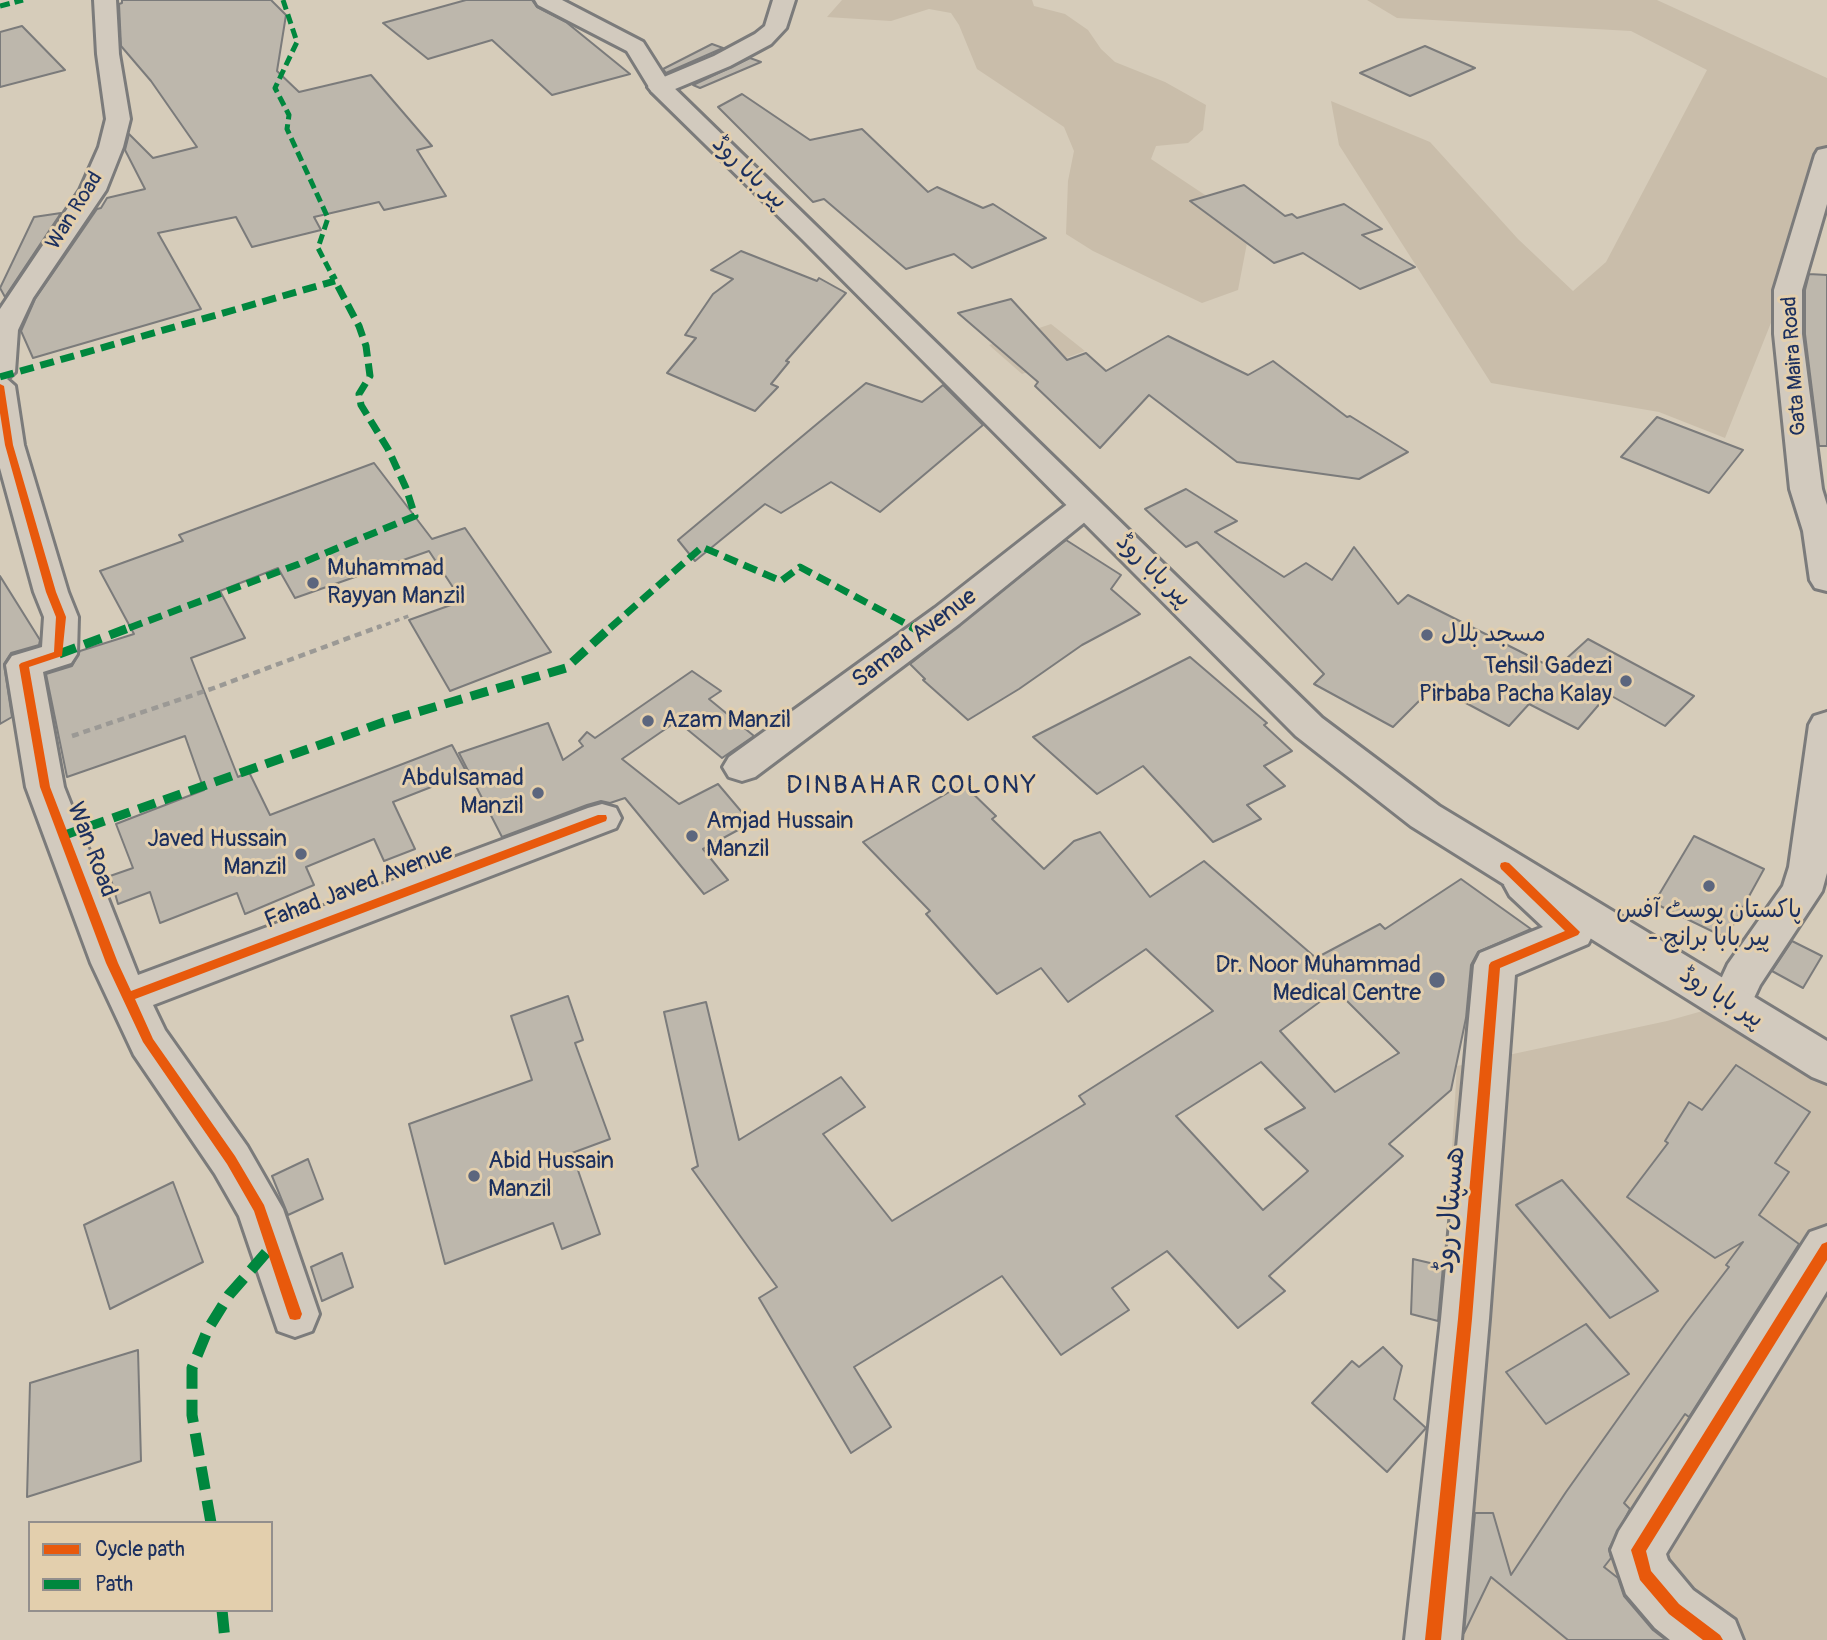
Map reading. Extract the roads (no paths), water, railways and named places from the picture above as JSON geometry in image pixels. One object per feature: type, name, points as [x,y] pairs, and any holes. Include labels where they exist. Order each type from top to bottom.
[{"type":"street","name":"Wan Road","points":[[0,372],[4,330],[19,298],[93,190],[111,148],[118,119],[108,54],[105,0]]},
{"type":"street","name":"پیر بابا روڈ","points":[[546,0],[635,47],[660,87],[1309,727],[1425,816],[1827,1064]]},
{"type":"street","points":[[660,87],[722,61],[763,39],[775,28],[784,0]]},
{"type":"street","name":"Gata Maira Road","points":[[1827,155],[1788,290],[1788,334],[1806,489],[1819,530],[1827,580]]},
{"type":"street","name":"Wan Road","points":[[0,386],[9,445],[51,592],[61,617],[59,654],[24,665],[45,787],[112,962],[149,1042],[231,1160],[260,1209],[295,1314]]},
{"type":"street","name":"Samad Avenue","points":[[742,767],[947,616],[1085,506]]},
{"type":"street","points":[[1731,1003],[1742,976],[1802,891],[1809,867],[1827,725]]},
{"type":"street","name":"Fahad Javed Avenue","points":[[130,996],[602,818]]},
{"type":"street","name":"ھسپتال روڈ","points":[[1433,1640],[1465,1318],[1495,965],[1574,932],[1505,866]]},
{"type":"street","points":[[1715,1640],[1674,1609],[1645,1575],[1638,1550],[1827,1248]]},
{"type":"place","name":"Muhammad Rayyan Manzil","points":[[313,583]]},
{"type":"place","name":"مسجد بلال","points":[[1427,635]]},
{"type":"place","name":"Tehsil Gadezi Pirbaba Pacha Kalay","points":[[1626,681]]},
{"type":"place","name":"Azam Manzil","points":[[648,721]]},
{"type":"place","name":"Abdulsamad Manzil","points":[[538,793]]},
{"type":"place","name":"Amjad Hussain Manzil","points":[[692,836]]},
{"type":"place","name":"Javed Hussain Manzil","points":[[301,854]]},
{"type":"place","name":"پاکستان پوسٹ آفس - پیر بابا برانچ","points":[[1709,886]]},
{"type":"place","name":"Dr. Noor Muhammad Medical Centre","points":[[1437,980]]},
{"type":"place","name":"Abid Hussain Manzil","points":[[474,1176]]},
{"type":"district","name":"DINBAHAR COLONY","points":[[912,786]]}]
